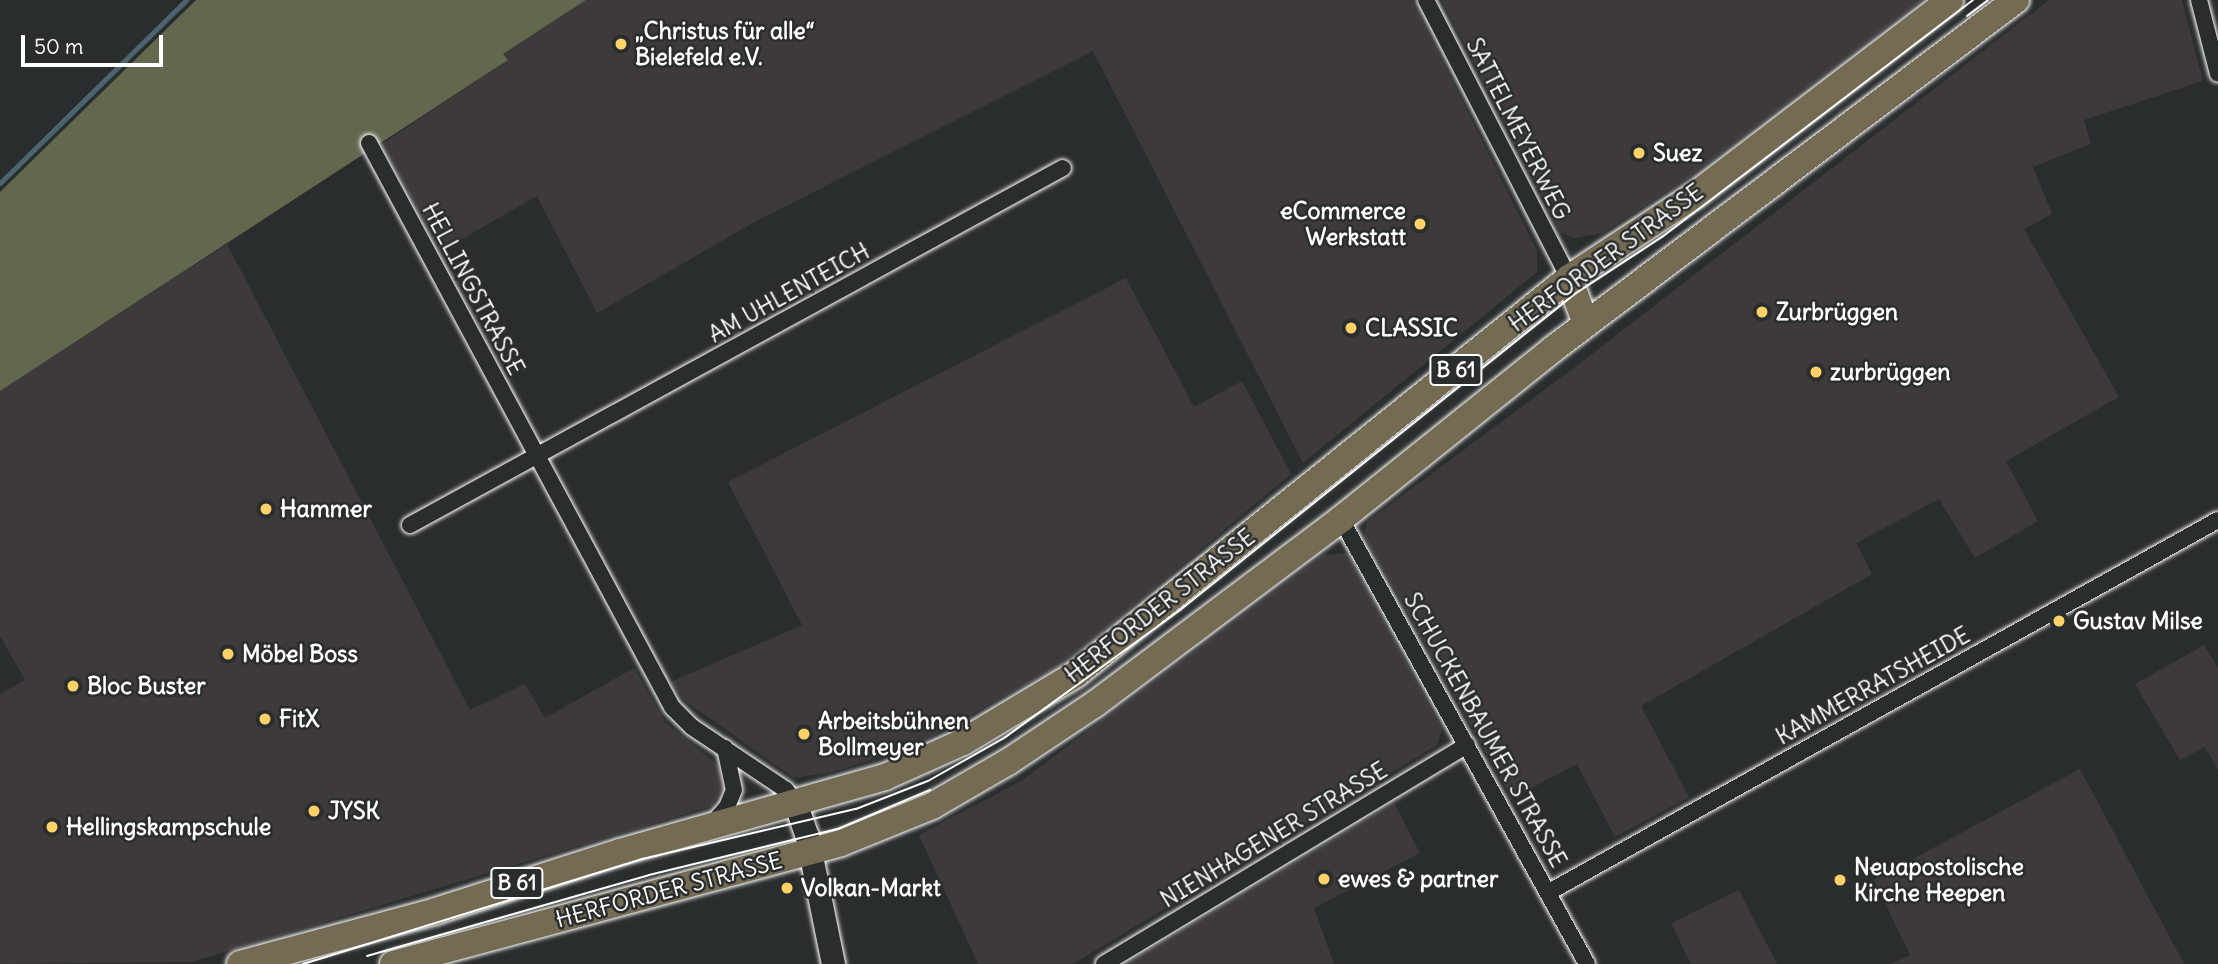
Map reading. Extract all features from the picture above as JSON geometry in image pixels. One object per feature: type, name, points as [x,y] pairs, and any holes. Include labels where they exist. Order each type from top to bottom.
[{"type":"main road","name":"HERFORDER STRASSE","points":[[240,964],[436,911],[924,762],[1076,674],[1569,278],[1695,195],[1950,0]]},
{"type":"main road","name":"HERFORDER STRASSE","points":[[393,964],[426,960],[810,851],[901,820],[1009,762],[1095,704],[1341,519],[1586,324],[2016,0]]},
{"type":"main road","points":[[1569,278],[1586,324]]},
{"type":"street","name":"SATTELMEYERWEG","points":[[1426,0],[1569,278]]},
{"type":"street","points":[[2199,0],[2218,75]]},
{"type":"street","name":"HELLINGSTRASSE","points":[[369,143],[672,707],[786,790],[795,803]]},
{"type":"street","name":"AM UHLENTEICH","points":[[537,457],[1063,168]]},
{"type":"street","points":[[410,525],[537,457]]},
{"type":"street","name":"SCHUCKENBAUMER STRASSE","points":[[1341,519],[1587,964]]},
{"type":"street","name":"KAMMERRATSHEIDE","points":[[1549,891],[2218,520]]},
{"type":"street","name":"NIENHAGENER STRASSE","points":[[1104,964],[1467,745]]},
{"type":"street","points":[[710,826],[727,807],[734,790],[725,748]]},
{"type":"street","points":[[795,803],[810,851],[833,964]]},
{"type":"shaded area","points":[[586,0],[1412,0],[1537,251],[1537,272],[1303,463],[1093,51],[758,220],[597,313],[537,196],[441,251],[382,144],[508,60],[503,54]]},
{"type":"shaded area","points":[[1442,0],[1922,0],[1687,179],[1602,233],[1574,238],[1560,232]]},
{"type":"shaded area","points":[[2049,0],[2182,0],[2203,81],[2084,120],[2091,144],[2033,167],[2052,214],[2024,229],[2119,397],[2006,461],[2038,521],[1975,558],[1939,499],[1856,543],[1872,574],[1641,706],[1689,797],[1615,837],[1577,764],[1512,798],[1364,536],[1367,522],[1583,361]]},
{"type":"shaded area","points":[[227,244],[470,710],[525,684],[545,718],[634,668],[665,722],[719,766],[723,787],[712,806],[191,962],[0,964],[0,694],[25,680],[0,636],[0,391]]},
{"type":"shaded area","points":[[1126,278],[1194,407],[1242,381],[1291,474],[1065,663],[914,746],[832,772],[794,778],[684,700],[671,682],[802,625],[728,482]]},
{"type":"shaded area","points":[[1347,553],[1442,729],[1437,745],[1073,964],[978,964],[919,835],[1021,781],[1323,555]]},
{"type":"shaded area","points":[[2204,645],[2218,668],[2218,770],[2205,747],[2180,760],[2135,684]]},
{"type":"shaded area","points":[[2080,769],[2184,964],[1891,964],[1910,955],[1874,880]]},
{"type":"shaded area","points":[[1394,803],[1420,853],[1314,908],[1334,964],[1125,964]]},
{"type":"shaded area","points":[[1739,890],[1777,964],[1691,964],[1671,923]]},
{"type":"green space","points":[[196,0],[586,0],[503,54],[508,60],[0,391],[0,192]]},
{"type":"waterway","points":[[0,183],[186,0]]},
{"type":"tram line","points":[[303,964],[642,859],[856,809],[928,781],[1004,738],[1180,610],[1576,293],[1662,237],[1973,0]]},
{"type":"tram line","points":[[1967,16],[1988,0]]},
{"type":"tram line","points":[[367,956],[649,875],[838,829],[930,790]]},
{"type":"place","name":"„Christus für alle“ Bielefeld e.V.","points":[[621,44]]},
{"type":"place","name":"Suez","points":[[1639,153]]},
{"type":"place","name":"eCommerce Werkstatt","points":[[1420,224]]},
{"type":"place","name":"Zurbrüggen","points":[[1762,312]]},
{"type":"place","name":"CLASSIC","points":[[1351,328]]},
{"type":"place","name":"zurbrüggen","points":[[1816,372]]},
{"type":"place","name":"Hammer","points":[[266,509]]},
{"type":"place","name":"Gustav Milse","points":[[2059,621]]},
{"type":"place","name":"Möbel Boss","points":[[228,654]]},
{"type":"place","name":"Bloc Buster","points":[[73,686]]},
{"type":"place","name":"FitX","points":[[265,719]]},
{"type":"place","name":"Arbeitsbühnen Bollmeyer","points":[[804,734]]},
{"type":"place","name":"JYSK","points":[[314,811]]},
{"type":"place","name":"Hellingskampschule","points":[[52,827]]},
{"type":"place","name":"ewes & partner","points":[[1324,879]]},
{"type":"place","name":"Neuapostolische Kirche Heepen","points":[[1840,880]]},
{"type":"place","name":"Volkan-Markt","points":[[787,888]]}]
